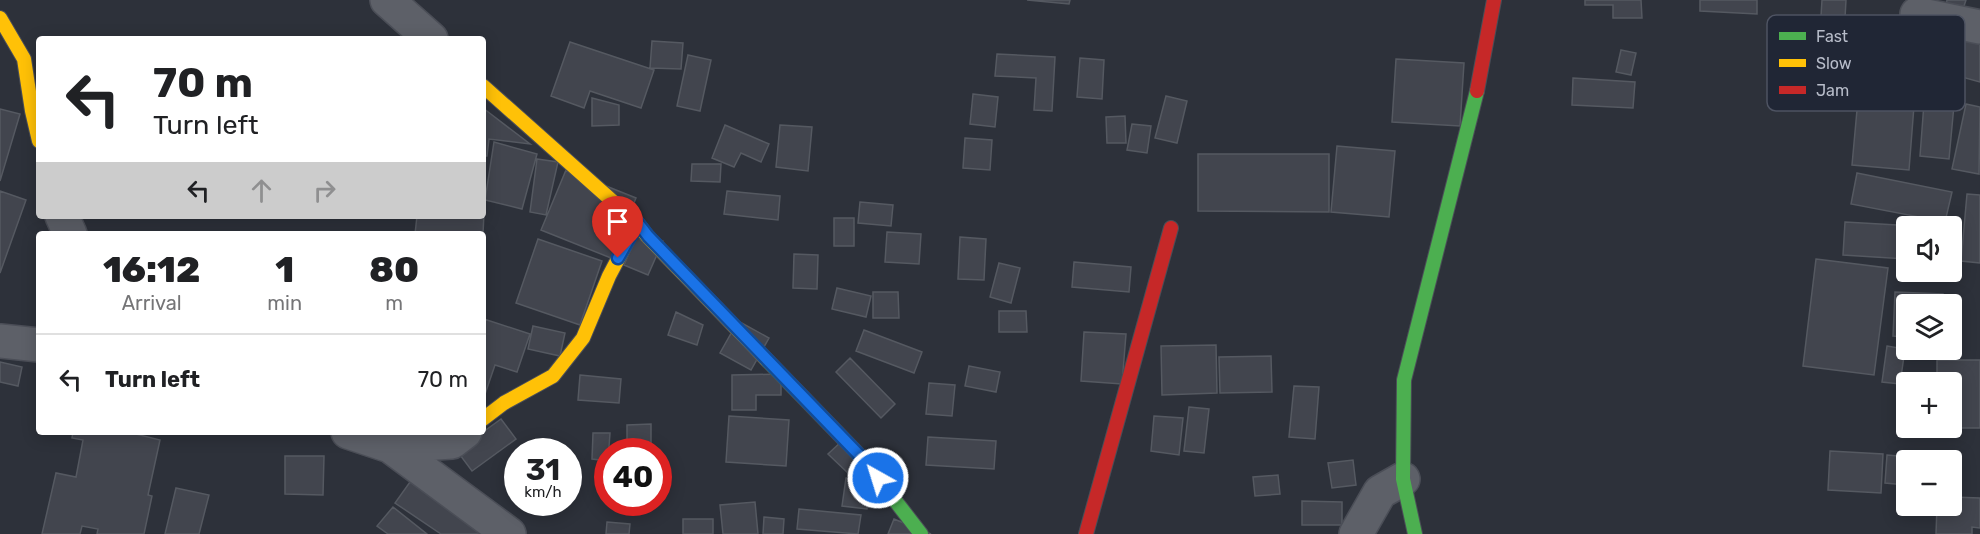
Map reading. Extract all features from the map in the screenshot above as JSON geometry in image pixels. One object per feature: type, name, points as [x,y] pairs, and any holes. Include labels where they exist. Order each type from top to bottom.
[{"type":"street","points":[[387,0],[427,36]]},
{"type":"street","points":[[1415,534],[1403,479],[1404,380],[1475,100],[1494,0]]},
{"type":"street","points":[[1917,14],[1922,15]]},
{"type":"street","points":[[0,18],[24,59],[36,128]]},
{"type":"street","points":[[1965,24],[1980,27]]},
{"type":"street","points":[[486,89],[638,223],[863,459],[921,534]]},
{"type":"street","points":[[486,417],[504,403],[553,376],[583,338],[609,276],[638,223]]},
{"type":"street","points":[[1086,534],[1171,228]]},
{"type":"street","points":[[0,341],[36,345]]},
{"type":"street","points":[[357,435],[390,446],[509,534]]},
{"type":"street","points":[[390,446],[452,442],[461,435]]},
{"type":"street","points":[[1356,534],[1380,492],[1403,479]]},
{"type":"building","points":[[1027,0],[1070,0],[1069,4]]},
{"type":"building","points":[[1585,0],[1641,0],[1642,18],[1613,18],[1613,5],[1585,5]]},
{"type":"building","points":[[1700,0],[1757,0],[1757,14],[1700,11]]},
{"type":"building","points":[[1822,0],[1846,0],[1845,15],[1821,15]]},
{"type":"building","points":[[1947,0],[1966,0],[1963,9],[1946,5]]},
{"type":"building","points":[[1965,31],[1980,35],[1980,82],[1965,78]]},
{"type":"building","points":[[652,41],[683,43],[681,69],[650,68]]},
{"type":"building","points":[[570,42],[654,70],[641,108],[590,91],[584,108],[551,96]]},
{"type":"building","points":[[1621,50],[1636,53],[1631,75],[1616,72]]},
{"type":"building","points":[[997,54],[1055,57],[1052,111],[1034,110],[1036,78],[995,76]]},
{"type":"building","points":[[688,55],[711,60],[700,111],[677,106]]},
{"type":"building","points":[[1080,58],[1104,60],[1102,99],[1077,97]]},
{"type":"building","points":[[1396,59],[1464,63],[1460,126],[1392,122]]},
{"type":"building","points":[[1573,78],[1635,82],[1633,108],[1572,105]]},
{"type":"building","points":[[973,94],[998,97],[995,127],[970,124]]},
{"type":"building","points":[[1166,96],[1187,101],[1177,143],[1155,138]]},
{"type":"building","points":[[592,98],[619,105],[619,125],[592,126]]},
{"type":"building","points":[[1966,104],[1980,107],[1979,174],[1952,169]]},
{"type":"building","points":[[0,109],[20,114],[0,181]]},
{"type":"building","points":[[486,110],[530,144],[489,139],[487,156]]},
{"type":"building","points":[[1857,111],[1914,111],[1909,170],[1852,165]]},
{"type":"building","points":[[1923,111],[1953,111],[1949,159],[1920,156]]},
{"type":"building","points":[[1125,116],[1126,143],[1107,143],[1106,117]]},
{"type":"building","points":[[1132,124],[1151,126],[1147,153],[1127,150]]},
{"type":"building","points":[[725,125],[769,144],[761,162],[741,153],[734,167],[712,158]]},
{"type":"building","points":[[780,125],[812,127],[808,171],[776,167]]},
{"type":"building","points":[[965,138],[992,140],[990,170],[963,168]]},
{"type":"building","points":[[494,142],[537,154],[522,209],[486,200]]},
{"type":"building","points":[[1337,146],[1395,151],[1389,217],[1331,212]]},
{"type":"building","points":[[1198,154],[1329,154],[1329,212],[1198,211]]},
{"type":"building","points":[[537,159],[558,162],[546,215],[530,212]]},
{"type":"building","points":[[692,164],[721,164],[720,182],[691,181]]},
{"type":"building","points":[[566,170],[636,198],[611,258],[541,230]]},
{"type":"building","points":[[1857,173],[1952,192],[1946,216],[1914,216],[1851,204]]},
{"type":"building","points":[[0,191],[26,200],[0,273]]},
{"type":"building","points":[[727,191],[780,196],[778,220],[724,214]]},
{"type":"building","points":[[1967,194],[1980,195],[1980,263],[1962,261]]},
{"type":"building","points":[[860,202],[893,205],[891,226],[858,223]]},
{"type":"building","points":[[834,218],[854,218],[854,246],[834,246]]},
{"type":"building","points":[[417,219],[484,219],[483,231],[415,231]]},
{"type":"building","points":[[1845,222],[1896,225],[1896,258],[1843,255]]},
{"type":"building","points":[[639,230],[663,241],[648,275],[624,265]]},
{"type":"building","points":[[887,232],[921,234],[919,264],[885,262]]},
{"type":"building","points":[[960,237],[986,239],[984,280],[958,279]]},
{"type":"building","points":[[538,239],[602,261],[580,325],[516,303]]},
{"type":"building","points":[[794,254],[818,255],[817,289],[793,288]]},
{"type":"building","points":[[1816,259],[1888,268],[1874,375],[1803,366]]},
{"type":"building","points":[[1074,262],[1131,267],[1129,292],[1072,287]]},
{"type":"building","points":[[999,263],[1020,268],[1011,303],[990,297]]},
{"type":"building","points":[[837,288],[871,296],[866,317],[832,309]]},
{"type":"building","points":[[873,292],[898,292],[899,318],[873,318]]},
{"type":"building","points":[[1895,292],[1943,294],[1896,294],[1896,336],[1893,336]]},
{"type":"building","points":[[999,311],[1026,311],[1027,332],[999,332]]},
{"type":"building","points":[[676,312],[703,325],[697,345],[668,335]]},
{"type":"building","points":[[486,320],[530,334],[517,372],[495,365],[486,391]]},
{"type":"building","points":[[738,321],[769,338],[751,370],[720,353]]},
{"type":"building","points":[[533,326],[565,333],[560,356],[528,349]]},
{"type":"building","points":[[864,330],[922,352],[914,373],[856,351]]},
{"type":"building","points":[[1084,332],[1126,334],[1122,384],[1081,381]]},
{"type":"building","points":[[1216,345],[1217,393],[1162,395],[1161,346]]},
{"type":"building","points":[[1887,346],[1896,348],[1896,360],[1903,360],[1902,372],[1896,372],[1896,384],[1882,382]]},
{"type":"building","points":[[1271,356],[1272,392],[1220,393],[1219,357]]},
{"type":"building","points":[[850,358],[895,404],[881,418],[836,372]]},
{"type":"building","points":[[1937,360],[1980,360],[1980,428],[1962,428],[1962,372],[1937,372]]},
{"type":"building","points":[[0,362],[22,367],[18,386],[0,382]]},
{"type":"building","points":[[969,366],[1000,372],[996,392],[965,386]]},
{"type":"building","points":[[781,374],[781,395],[756,395],[756,410],[732,410],[732,375]]},
{"type":"building","points":[[580,375],[621,379],[619,403],[578,400]]},
{"type":"building","points":[[929,383],[955,385],[952,416],[926,414]]},
{"type":"building","points":[[1294,386],[1319,387],[1315,439],[1289,437]]},
{"type":"building","points":[[1189,407],[1209,409],[1204,453],[1184,451]]},
{"type":"building","points":[[729,416],[789,420],[786,466],[726,462]]},
{"type":"building","points":[[1154,416],[1183,418],[1179,455],[1151,451]]},
{"type":"building","points":[[501,419],[515,438],[504,438],[504,448],[472,471],[457,451],[479,435],[486,435],[486,430]]},
{"type":"building","points":[[651,424],[651,438],[627,438],[627,425]]},
{"type":"building","points":[[593,433],[610,433],[610,438],[594,438],[594,459],[592,459]]},
{"type":"building","points":[[72,435],[140,435],[160,440],[148,495],[152,496],[144,534],[97,534],[98,529],[82,526],[80,534],[42,534],[56,473],[76,477],[83,440],[72,438]]},
{"type":"building","points":[[928,437],[996,441],[994,469],[926,465]]},
{"type":"building","points":[[842,441],[863,462],[850,475],[828,454]]},
{"type":"building","points":[[1830,451],[1883,454],[1881,493],[1828,490]]},
{"type":"building","points":[[1887,455],[1896,456],[1896,484],[1885,483]]},
{"type":"building","points":[[285,456],[324,456],[323,495],[285,494]]},
{"type":"building","points":[[1353,460],[1356,485],[1332,488],[1328,463]]},
{"type":"building","points":[[1278,475],[1280,494],[1255,496],[1253,477]]},
{"type":"building","points":[[846,478],[870,480],[867,509],[842,506]]},
{"type":"building","points":[[410,482],[481,531],[479,534],[441,534],[395,503]]},
{"type":"building","points":[[176,488],[209,495],[199,534],[165,534]]},
{"type":"building","points":[[1962,497],[1980,498],[1980,528],[1972,527],[1972,534],[1936,534],[1937,516],[1962,516]]},
{"type":"building","points":[[1302,501],[1342,502],[1342,525],[1302,525]]},
{"type":"building","points":[[755,502],[758,534],[723,534],[720,505]]},
{"type":"building","points":[[393,507],[427,534],[388,534],[377,526]]},
{"type":"building","points":[[799,509],[861,515],[858,534],[797,529]]},
{"type":"building","points":[[764,517],[784,519],[783,534],[763,534]]},
{"type":"building","points":[[683,519],[713,519],[713,534],[683,534]]},
{"type":"building","points":[[894,519],[931,534],[888,534]]},
{"type":"building","points":[[607,522],[630,524],[629,534],[606,534]]},
{"type":"traffic: fast","points":[[1415,534],[1403,479],[1404,380],[1477,91]]},
{"type":"traffic: fast","points":[[766,359],[863,459],[921,534]]},
{"type":"traffic: slow","points":[[0,18],[24,59],[36,128]]},
{"type":"traffic: slow","points":[[486,89],[637,223],[766,359]]},
{"type":"traffic: slow","points":[[486,417],[504,403],[553,376],[583,338],[609,276],[637,223]]},
{"type":"traffic: jam","points":[[1477,91],[1494,0]]},
{"type":"traffic: jam","points":[[1086,534],[1171,228]]},
{"type":"route","points":[[618,258],[638,223],[863,459],[878,478]]}]
